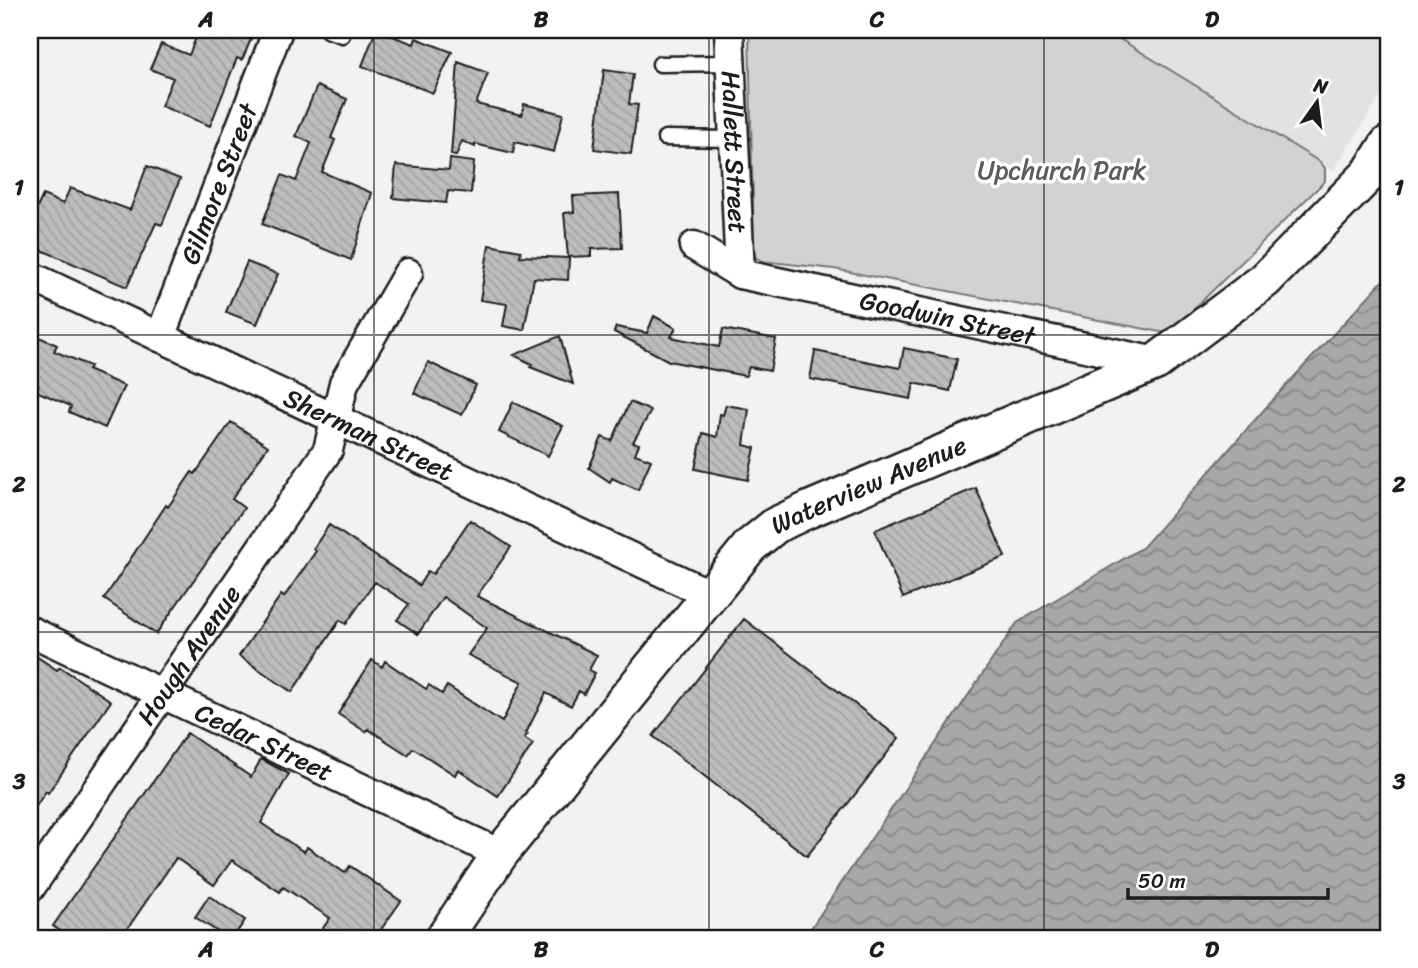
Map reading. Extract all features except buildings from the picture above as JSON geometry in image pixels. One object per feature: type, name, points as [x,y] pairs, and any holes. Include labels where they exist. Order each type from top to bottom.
[{"type":"street","name":"Gilmore Street","points":[[160,337],[278,30]]},
{"type":"street","name":"Hallett Street","points":[[729,30],[740,274]]},
{"type":"street","name":"Waterview Avenue","points":[[444,938],[500,854],[750,545],[776,525],[1156,362],[1265,280],[1369,174],[1388,144]]},
{"type":"street","name":"Goodwin Street","points":[[694,247],[740,274],[1156,362]]},
{"type":"street","name":"Hough Avenue","points":[[30,888],[328,450],[344,383],[408,273]]},
{"type":"street","name":"Sherman Street","points":[[30,276],[709,594]]},
{"type":"street","name":"Cedar Street","points":[[30,631],[500,854]]},
{"type":"lane","points":[[327,30],[342,35]]},
{"type":"lane","points":[[660,64],[731,63]]},
{"type":"lane","points":[[665,138],[733,139]]},
{"type":"shaded area","points":[[1105,30],[1388,30],[1388,85],[1333,171]]},
{"type":"green space","name":"Upchurch Park","points":[[749,30],[1105,30],[1320,162],[1325,168],[1325,181],[1166,333],[834,269],[762,261],[754,254]]},
{"type":"water","points":[[1388,275],[1388,924],[1377,938],[796,938],[811,928],[1017,623],[1143,547]]}]
